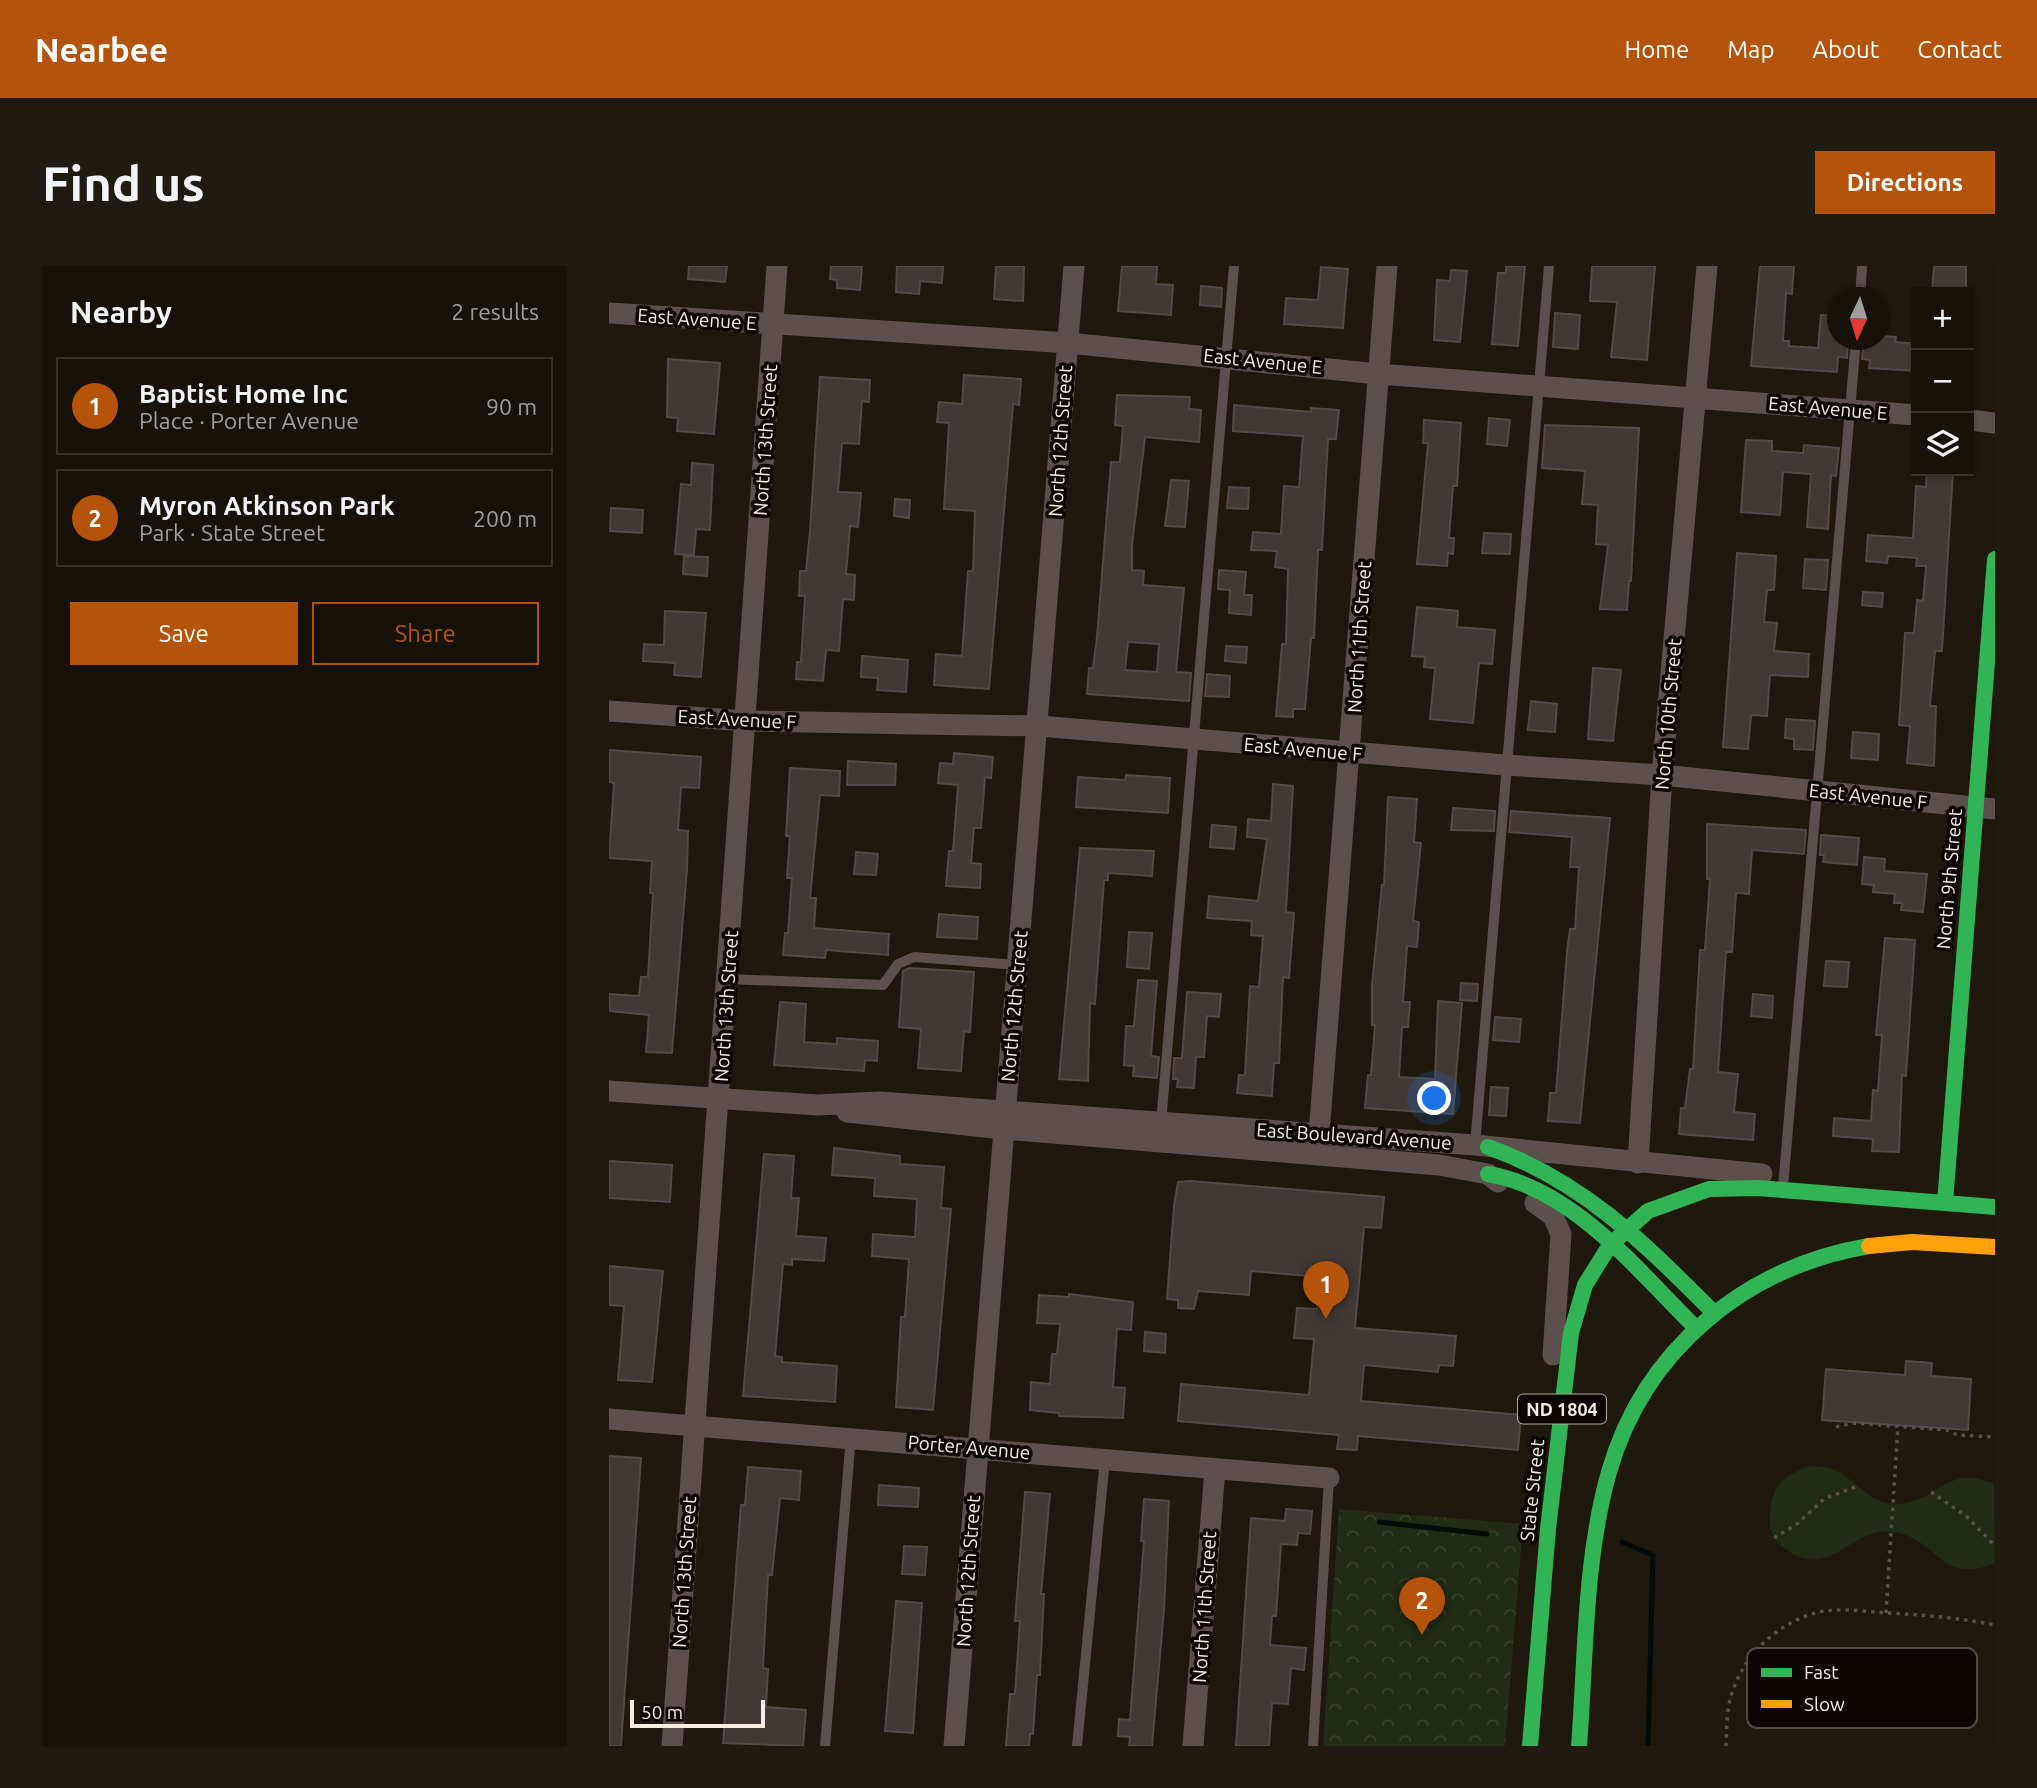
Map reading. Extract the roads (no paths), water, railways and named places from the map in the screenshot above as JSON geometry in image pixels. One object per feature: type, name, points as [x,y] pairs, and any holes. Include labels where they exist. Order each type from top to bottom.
[{"type":"main road","name":"North 9th Street","points":[[1945,1203],[1986,808],[1995,559]]},
{"type":"main road","points":[[1482,1146],[1526,1159],[1558,1175],[1592,1198],[1627,1228],[1713,1312]]},
{"type":"main road","points":[[1488,1174],[1508,1177],[1550,1197],[1610,1245],[1695,1327]]},
{"type":"main road","name":"East Boulevard Avenue","points":[[1758,1188],[1783,1183]]},
{"type":"main road","name":"State Street","points":[[1529,1746],[1548,1528],[1574,1315],[1592,1270],[1610,1245],[1627,1228],[1655,1208],[1693,1192],[1758,1188]]},
{"type":"main road","name":"East Boulevard Avenue","points":[[1887,1198],[1995,1207]]},
{"type":"main road","points":[[1945,1203],[1972,1226],[1995,1239]]},
{"type":"main road","name":"ND 1804","points":[[1579,1746],[1599,1524],[1608,1474],[1623,1430],[1645,1389],[1671,1352],[1713,1312],[1770,1274],[1846,1248],[1909,1242],[1995,1247]]},
{"type":"street","name":"North 13th Street","points":[[672,1746],[777,266]]},
{"type":"street","name":"North 12th Street","points":[[954,1746],[1075,266]]},
{"type":"street","name":"North 11th Street","points":[[1319,1134],[1387,266]]},
{"type":"street","name":"North 10th Street","points":[[1638,1163],[1662,775],[1707,266]]},
{"type":"street","name":"East Avenue E","points":[[609,313],[1068,343],[1227,356],[1380,374],[1911,415]]},
{"type":"street","points":[[1974,421],[1995,423]]},
{"type":"street","name":"East Avenue F","points":[[609,711],[746,721],[1039,726],[1505,765],[1662,775],[1986,808]]},
{"type":"street","name":"East Boulevard Avenue","points":[[609,1091],[817,1105],[879,1102],[1004,1120],[1439,1165],[1488,1174],[1546,1210],[1553,1216],[1561,1234],[1545,1447],[1548,1528]]},
{"type":"street","name":"East Boulevard Avenue","points":[[1004,1120],[1161,1123],[1482,1146],[1860,1190],[1887,1198]]},
{"type":"street","name":"Porter Avenue","points":[[609,1419],[851,1436],[1329,1478]]},
{"type":"street","name":"North 11th Street","points":[[1193,1746],[1215,1469]]},
{"type":"lane","points":[[1161,1123],[1234,266]]},
{"type":"lane","points":[[1482,1146],[1505,765],[1549,266]]},
{"type":"lane","points":[[1861,287],[1862,266]]},
{"type":"lane","points":[[1783,1183],[1855,350]]},
{"type":"lane","points":[[728,979],[883,985],[898,964],[914,957],[1018,965]]},
{"type":"lane","points":[[825,1746],[851,1436]]},
{"type":"lane","points":[[1077,1746],[1105,1459]]},
{"type":"lane","points":[[1313,1746],[1329,1478]]},
{"type":"waterway","points":[[1379,1522],[1487,1534]]},
{"type":"waterway","points":[[1622,1542],[1653,1555],[1648,1746]]},
{"type":"place","name":"Baptist Home Inc","points":[[1326,1319]]},
{"type":"place","name":"Myron Atkinson Park","points":[[1422,1635]]}]
